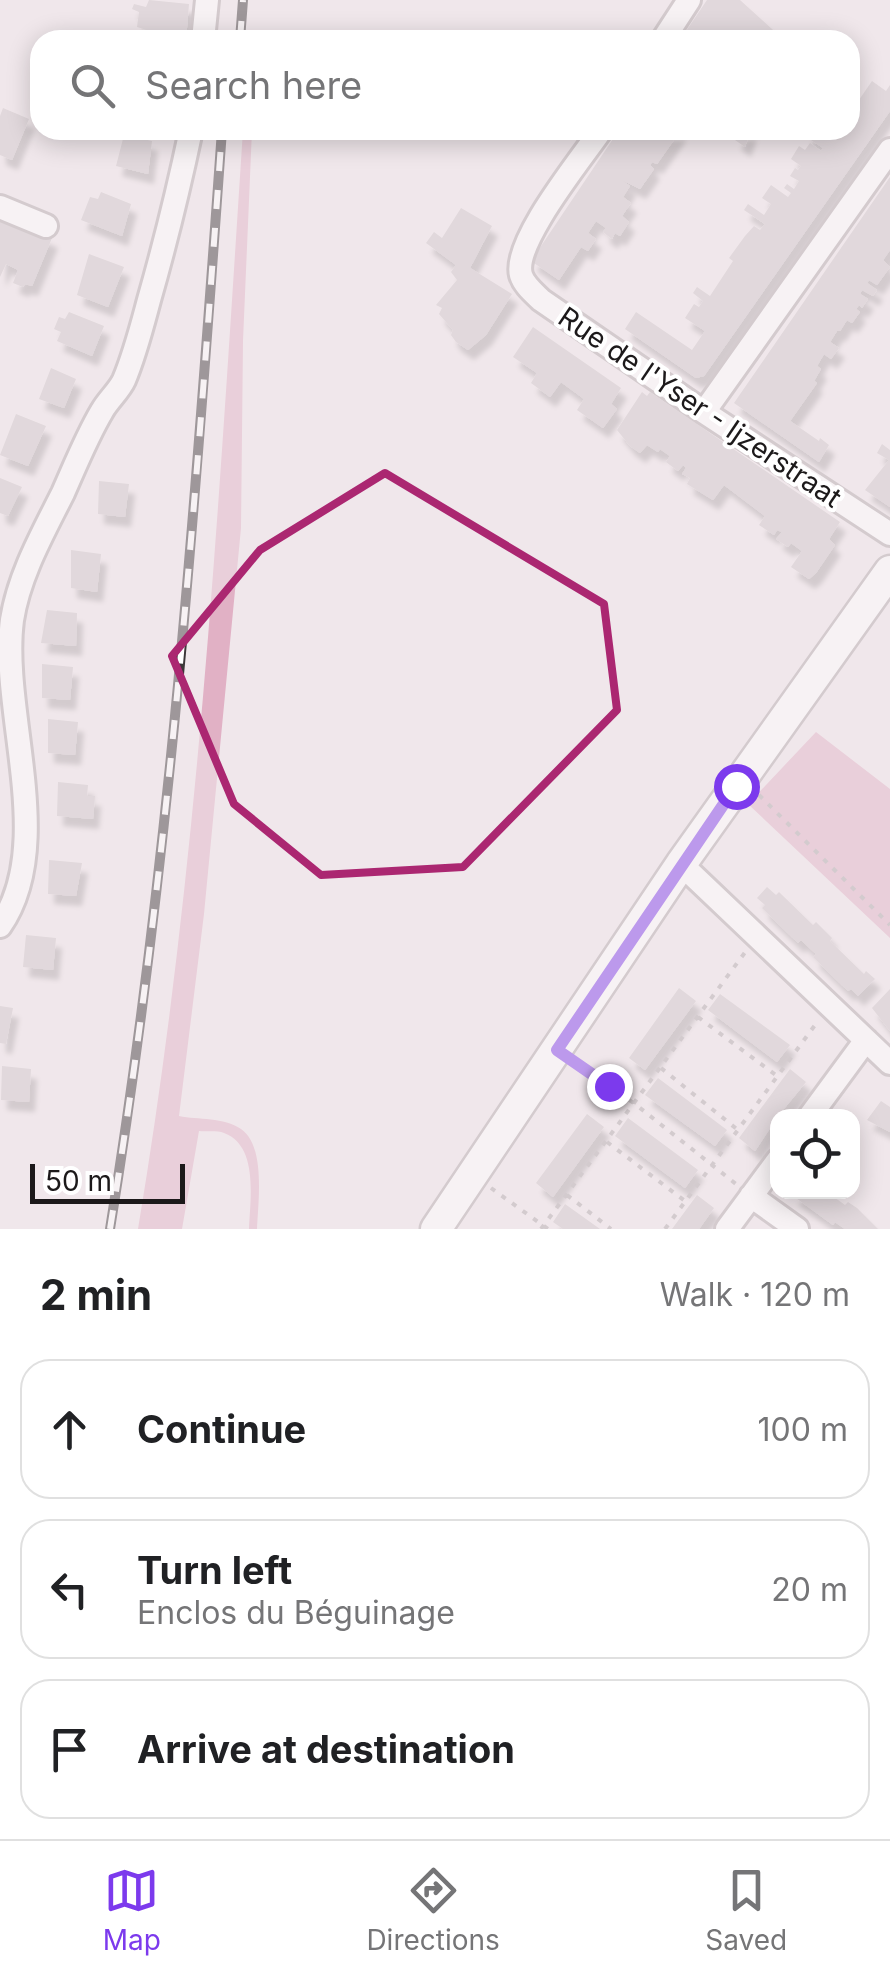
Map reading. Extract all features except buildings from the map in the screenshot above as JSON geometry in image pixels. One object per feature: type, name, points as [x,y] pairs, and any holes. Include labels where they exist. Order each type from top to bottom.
[{"type":"main road","points":[[436,1229],[681,864],[890,570]]},
{"type":"street","points":[[204,30],[207,0]]},
{"type":"street","points":[[670,30],[689,0]]},
{"type":"street","points":[[0,926],[18,889],[24,839],[22,776],[6,623],[102,410],[123,383],[160,261],[189,140]]},
{"type":"street","name":"Rue de l'Yser - Ijzerstraat","points":[[594,140],[522,253],[522,279],[541,300],[890,534]]},
{"type":"street","points":[[704,412],[890,150]]},
{"type":"street","points":[[0,207],[46,226]]},
{"type":"street","points":[[681,864],[890,1062]]},
{"type":"street","points":[[815,1109],[866,1040]]},
{"type":"street","points":[[727,1229],[770,1171]]},
{"type":"street","points":[[752,1196],[796,1229]]},
{"type":"path","points":[[743,776],[890,925]]},
{"type":"path","points":[[470,1174],[545,1228],[758,936]]},
{"type":"path","points":[[665,1229],[830,1005]]},
{"type":"path","points":[[698,1018],[777,1076]]},
{"type":"path","points":[[557,1050],[635,1104],[752,1196]]},
{"type":"path","points":[[661,1068],[738,1130]]},
{"type":"path","points":[[607,1142],[686,1201]]},
{"type":"path","points":[[567,1196],[611,1229]]},
{"type":"highlighted area","points":[[385,473],[604,604],[617,710],[463,867],[321,875],[234,804],[172,656],[260,550]]},
{"type":"shaded area","points":[[242,140],[252,140],[243,341],[241,528],[204,914],[179,1116],[227,1122],[249,1137],[259,1176],[257,1229],[249,1229],[250,1175],[243,1149],[224,1133],[199,1131],[182,1229],[138,1229],[177,955],[215,543]]},
{"type":"shaded area","points":[[816,732],[890,789],[890,938],[748,804]]},
{"type":"railway","points":[[241,30],[243,0]]},
{"type":"railway","points":[[110,1229],[165,818],[191,543],[221,140]]},
{"type":"route","points":[[609,1086],[557,1050],[736,786]]}]
